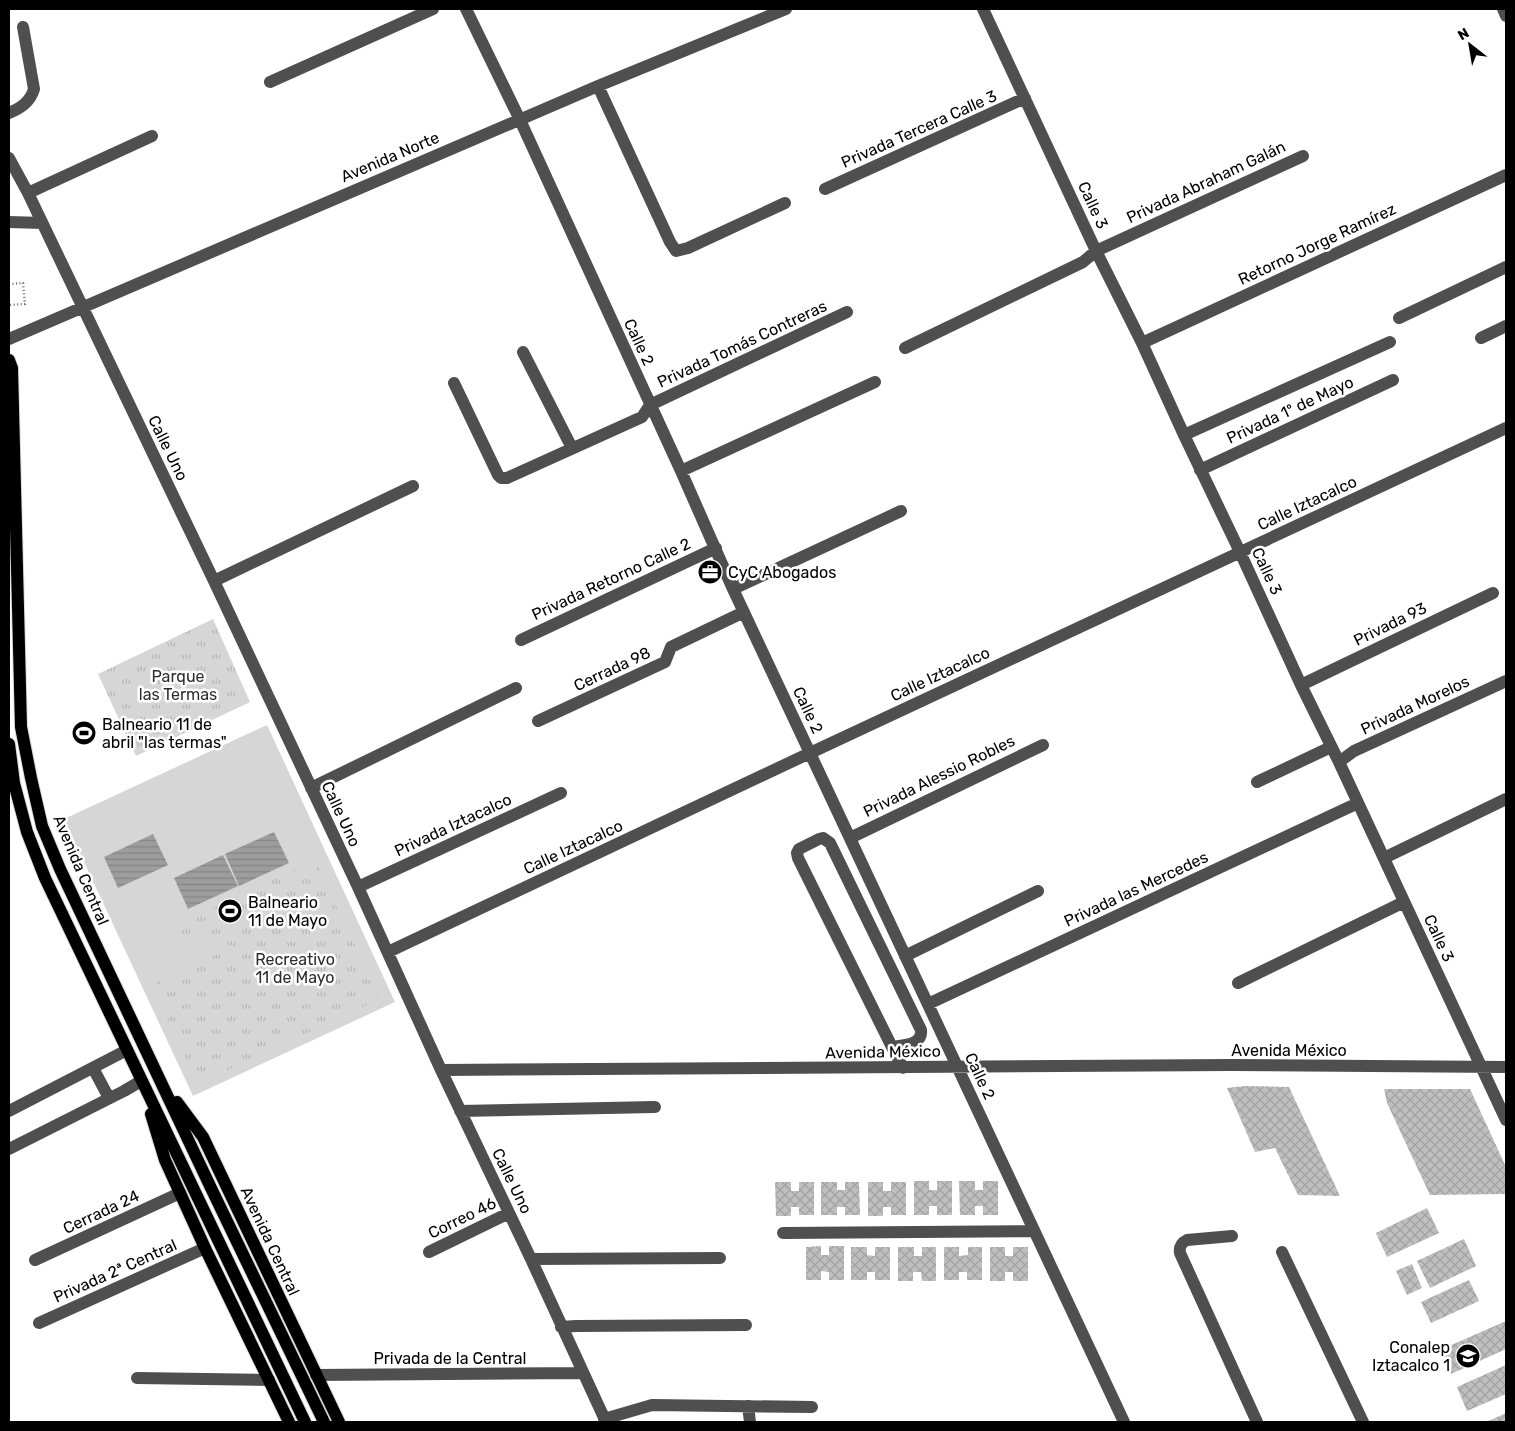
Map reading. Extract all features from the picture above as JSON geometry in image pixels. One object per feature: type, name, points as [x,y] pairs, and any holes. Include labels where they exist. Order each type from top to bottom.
[{"type":"main road","name":"Avenida Central","points":[[9,360],[12,368],[21,726],[42,826],[60,869],[324,1422]]},
{"type":"main road","name":"Avenida Central","points":[[9,744],[10,766],[27,832],[46,878],[305,1422]]},
{"type":"main road","name":"Avenida Central","points":[[161,1080],[203,1137],[338,1422]]},
{"type":"main road","name":"Avenida Central","points":[[141,1081],[165,1160],[289,1422]]},
{"type":"street","points":[[270,82],[433,9]]},
{"type":"street","name":"Calle 2","points":[[466,9],[520,120],[744,612],[1124,1422]]},
{"type":"street","name":"Avenida Norte","points":[[9,339],[82,306],[598,86],[786,9]]},
{"type":"street","name":"Calle 3","points":[[983,9],[1096,252],[1142,343],[1506,1120]]},
{"type":"street","points":[[1503,9],[1506,16]]},
{"type":"street","points":[[9,113],[20,108],[32,97],[34,89],[23,27]]},
{"type":"street","points":[[598,86],[670,242],[676,251],[688,248],[785,203]]},
{"type":"street","name":"Privada Tercera Calle 3","points":[[826,189],[1025,98]]},
{"type":"street","points":[[28,193],[152,136]]},
{"type":"street","name":"Privada Abraham Galán","points":[[905,348],[1083,262],[1096,252],[1303,156]]},
{"type":"street","name":"Calle Uno","points":[[9,158],[28,193],[214,581],[605,1420]]},
{"type":"street","name":"Retorno Jorge Ramírez","points":[[1142,343],[1506,175]]},
{"type":"street","points":[[9,222],[42,223]]},
{"type":"street","points":[[1399,318],[1506,266]]},
{"type":"street","name":"Privada Tomás Contreras","points":[[454,383],[501,478],[512,476],[642,416],[650,405],[847,312]]},
{"type":"street","points":[[1481,338],[1506,326]]},
{"type":"street","points":[[1184,435],[1390,342]]},
{"type":"street","points":[[523,352],[572,448]]},
{"type":"street","name":"Privada 1º de Mayo","points":[[1200,470],[1393,380]]},
{"type":"street","points":[[681,471],[875,382]]},
{"type":"street","name":"Calle Iztacalco","points":[[388,952],[1506,428]]},
{"type":"street","points":[[214,581],[413,486]]},
{"type":"street","points":[[733,588],[901,511]]},
{"type":"street","name":"Privada Retorno Calle 2","points":[[521,640],[716,548]]},
{"type":"street","name":"Privada 93","points":[[1301,685],[1493,593]]},
{"type":"street","name":"Cerrada 98","points":[[538,721],[665,662],[670,647],[744,612]]},
{"type":"street","name":"Privada Morelos","points":[[1339,762],[1354,751],[1506,681]]},
{"type":"street","points":[[311,788],[516,688]]},
{"type":"street","name":"Privada Alessio Robles","points":[[850,838],[1043,745]]},
{"type":"street","points":[[1257,782],[1331,747]]},
{"type":"street","name":"Privada Iztacalco","points":[[358,887],[561,793]]},
{"type":"street","points":[[1384,858],[1506,800]]},
{"type":"street","name":"Privada las Mercedes","points":[[928,1004],[1358,803]]},
{"type":"street","points":[[892,1047],[919,1040],[922,1035],[921,1030],[830,843],[823,838],[802,846],[797,853],[798,858],[892,1047],[903,1068]]},
{"type":"street","points":[[841,866],[858,856]]},
{"type":"street","points":[[905,956],[1038,892]]},
{"type":"street","points":[[1238,984],[1404,902]]},
{"type":"street","points":[[9,1111],[127,1050]]},
{"type":"street","name":"Avenida México","points":[[441,1070],[1232,1065],[1506,1067]]},
{"type":"street","points":[[93,1068],[109,1098]]},
{"type":"street","points":[[9,1149],[141,1081]]},
{"type":"street","points":[[460,1111],[655,1107]]},
{"type":"street","name":"Cerrada 24","points":[[35,1260],[180,1193]]},
{"type":"street","name":"Correo 46","points":[[428,1252],[509,1213]]},
{"type":"street","points":[[783,1232],[1034,1230]]},
{"type":"street","points":[[1232,1236],[1187,1240],[1182,1242],[1179,1247],[1180,1253],[1257,1422]]},
{"type":"street","name":"Privada 2ª Central","points":[[39,1323],[205,1248]]},
{"type":"street","points":[[1282,1252],[1363,1422]]},
{"type":"street","points":[[531,1259],[720,1258]]},
{"type":"street","points":[[561,1327],[746,1325]]},
{"type":"street","name":"Privada de la Central","points":[[316,1375],[583,1374]]},
{"type":"street","points":[[137,1378],[269,1380]]},
{"type":"street","points":[[605,1420],[652,1406],[812,1407]]},
{"type":"street","points":[[748,1406],[750,1422]]},
{"type":"path","points":[[9,284],[23,283],[25,304],[9,305]]},
{"type":"green space","name":"Parque las Termas","points":[[213,619],[250,702],[136,756],[98,674]]},
{"type":"green space","name":"Balneario 11 de Mayo","points":[[267,725],[395,1002],[193,1096],[64,819]]},
{"type":"green space","name":"Recreativo 11 de Mayo","points":[[315,860],[380,999],[198,1084],[152,985],[234,946],[164,931]]},
{"type":"shaded area","points":[[274,832],[289,863],[239,886],[225,854]]},
{"type":"shaded area","points":[[153,834],[168,865],[118,888],[104,857]]},
{"type":"shaded area","points":[[223,855],[238,886],[188,909],[174,878]]},
{"type":"building","points":[[1244,1086],[1289,1087],[1340,1196],[1298,1195],[1275,1148],[1255,1152],[1227,1088]]},
{"type":"building","points":[[1384,1089],[1470,1089],[1506,1167],[1506,1194],[1430,1195],[1387,1103]]},
{"type":"building","points":[[914,1181],[929,1181],[929,1190],[937,1190],[937,1181],[952,1181],[952,1215],[937,1215],[937,1206],[929,1206],[929,1215],[914,1215]]},
{"type":"building","points":[[959,1181],[975,1181],[975,1190],[983,1190],[983,1181],[998,1181],[998,1215],[983,1215],[983,1206],[975,1206],[975,1215],[960,1215]]},
{"type":"building","points":[[775,1182],[791,1182],[791,1191],[799,1191],[799,1182],[814,1182],[814,1215],[799,1215],[799,1207],[791,1207],[791,1216],[776,1216]]},
{"type":"building","points":[[821,1182],[837,1182],[837,1190],[845,1190],[845,1182],[859,1182],[860,1215],[845,1215],[845,1207],[837,1207],[837,1215],[821,1215]]},
{"type":"building","points":[[868,1182],[883,1182],[883,1191],[891,1191],[891,1182],[906,1182],[906,1215],[891,1215],[891,1207],[883,1207],[883,1216],[868,1216]]},
{"type":"building","points":[[1427,1208],[1439,1233],[1387,1257],[1376,1233]]},
{"type":"building","points":[[1464,1239],[1476,1266],[1430,1288],[1417,1261]]},
{"type":"building","points":[[821,1246],[821,1255],[829,1255],[829,1246],[844,1246],[844,1280],[829,1280],[829,1272],[821,1271],[821,1280],[806,1280],[806,1247]]},
{"type":"building","points":[[851,1247],[867,1247],[867,1255],[875,1256],[875,1247],[890,1247],[890,1280],[875,1280],[875,1272],[867,1272],[867,1280],[851,1280]]},
{"type":"building","points":[[898,1247],[914,1247],[914,1256],[922,1256],[922,1247],[936,1247],[936,1281],[922,1281],[921,1272],[913,1272],[913,1281],[898,1281]]},
{"type":"building","points":[[944,1247],[959,1247],[959,1256],[968,1255],[968,1247],[982,1247],[982,1280],[967,1280],[967,1272],[959,1272],[959,1280],[944,1280]]},
{"type":"building","points":[[990,1247],[1005,1247],[1005,1256],[1013,1256],[1013,1247],[1028,1247],[1028,1281],[1013,1281],[1013,1272],[1005,1272],[1005,1281],[990,1281]]},
{"type":"building","points":[[1412,1264],[1422,1288],[1407,1295],[1396,1271]]},
{"type":"building","points":[[1469,1280],[1479,1301],[1431,1323],[1421,1302]]},
{"type":"building","points":[[1506,1321],[1506,1349],[1451,1374],[1440,1350]]},
{"type":"building","points":[[1506,1365],[1506,1394],[1467,1411],[1457,1387]]},
{"type":"building","points":[[1506,1413],[1506,1422],[1486,1422]]},
{"type":"place","name":"CyC Abogados","points":[[710,572]]},
{"type":"place","name":"Balneario 11 de abril \"las termas\"","points":[[84,733]]},
{"type":"place","name":"Balneario 11 de Mayo","points":[[230,911]]},
{"type":"place","name":"Conalep Iztacalco 1","points":[[1468,1356]]}]
